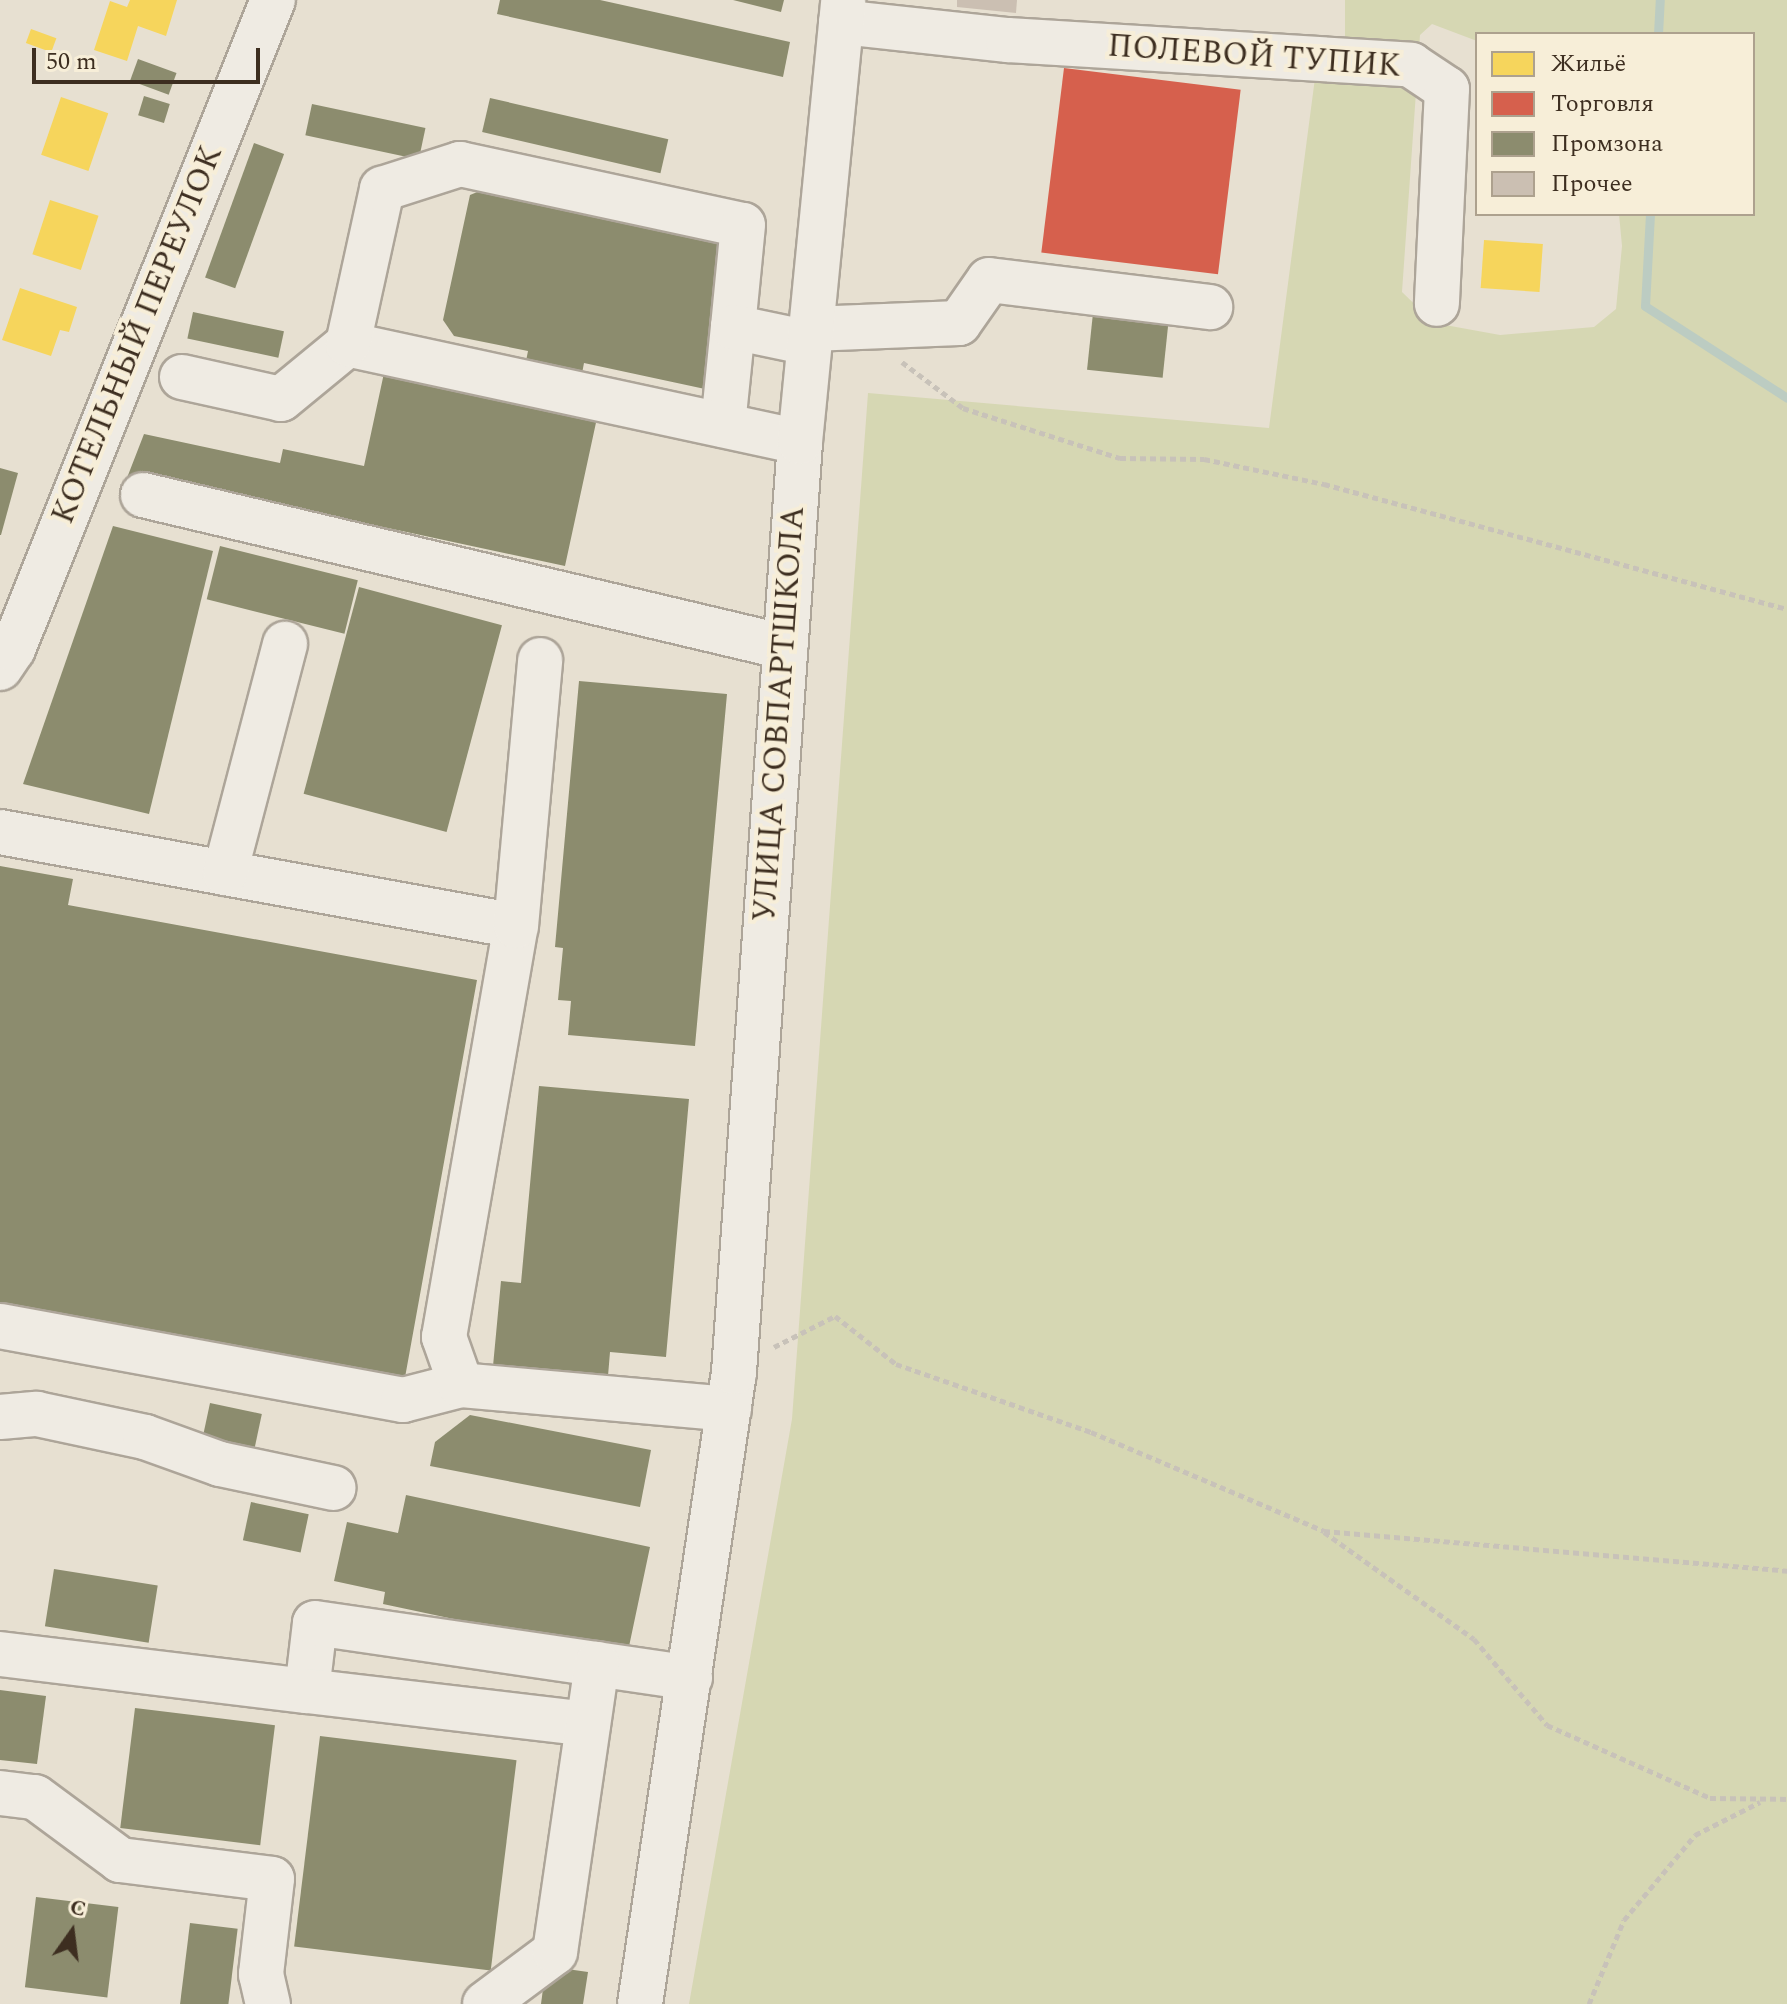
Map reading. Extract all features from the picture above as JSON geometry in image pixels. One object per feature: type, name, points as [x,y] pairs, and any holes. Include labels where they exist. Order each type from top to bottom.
[{"type":"street","name":"КОТЕЛЬНЫЙ ПЕРЕУЛОК","points":[[0,668],[13,649],[273,0]]},
{"type":"street","name":"ПОЛЕВОЙ ТУПИК","points":[[842,11],[1008,40],[1411,65],[1447,89],[1437,304]]},
{"type":"street","name":"УЛИЦА СОВПАРТШКОЛА","points":[[640,2004],[730,1403],[800,442],[842,11]]},
{"type":"street","points":[[182,377],[281,399],[348,344],[382,189],[460,164],[743,225],[723,425]]},
{"type":"street","points":[[733,327],[810,336],[882,326],[959,323],[989,280],[1210,307]]},
{"type":"street","points":[[348,344],[800,442]]},
{"type":"street","points":[[143,495],[785,647]]},
{"type":"street","points":[[225,873],[285,644]]},
{"type":"street","points":[[461,1385],[444,1337],[516,926],[540,660]]},
{"type":"street","points":[[0,832],[516,926]]},
{"type":"street","points":[[0,1326],[403,1400],[461,1385],[730,1403]]},
{"type":"street","points":[[0,1417],[37,1414],[114,1430],[220,1464],[334,1488]]},
{"type":"street","points":[[307,1691],[315,1623],[597,1664],[691,1666]]},
{"type":"street","points":[[0,1654],[588,1724]]},
{"type":"street","points":[[485,2004],[555,1952],[597,1664]]},
{"type":"street","points":[[0,1793],[35,1797],[120,1860],[272,1879],[261,1974],[268,2004]]},
{"type":"path","points":[[882,326],[904,367],[963,408],[1120,458],[1204,459],[1324,484],[1787,609]]},
{"type":"path","points":[[730,1403],[835,1316],[896,1364],[1091,1432],[1324,1531],[1474,1639],[1547,1725],[1710,1798],[1787,1799]]},
{"type":"path","points":[[1324,1531],[1787,1571]]},
{"type":"path","points":[[1589,2004],[1624,1920],[1695,1835],[1764,1801]]},
{"type":"green space","points":[[1345,0],[1787,0],[1787,2004],[689,2004],[792,1419],[868,393],[1269,428],[1320,40],[1345,38]]},
{"type":"building: Жильё","points":[[130,0],[177,0],[166,36],[138,26],[127,61],[94,50],[110,1],[127,7]]},
{"type":"building: Жильё","points":[[31,29],[56,38],[51,52],[26,43]]},
{"type":"building: Жильё","points":[[61,97],[108,113],[88,171],[41,155]]},
{"type":"building: Жильё","points":[[50,200],[99,216],[81,270],[32,254]]},
{"type":"building: Жильё","points":[[1484,240],[1543,244],[1540,292],[1481,288]]},
{"type":"building: Жильё","points":[[20,288],[77,307],[69,332],[60,330],[51,356],[2,340]]},
{"type":"building: Торговля","points":[[1064,68],[1241,90],[1218,274],[1041,253]]},
{"type":"building: Промзона","points":[[500,0],[600,0],[790,42],[783,77],[497,14]]},
{"type":"building: Промзона","points":[[733,0],[784,0],[781,12]]},
{"type":"building: Промзона","points":[[138,59],[177,73],[169,95],[130,81]]},
{"type":"building: Промзона","points":[[144,96],[170,104],[164,123],[138,115]]},
{"type":"building: Промзона","points":[[490,98],[668,139],[660,173],[482,132]]},
{"type":"building: Промзона","points":[[312,104],[425,128],[419,159],[305,135]]},
{"type":"building: Промзона","points":[[254,143],[284,154],[235,288],[205,277]]},
{"type":"building: Промзона","points":[[487,188],[720,238],[705,389],[584,363],[580,384],[524,371],[528,351],[454,336],[443,320],[470,195]]},
{"type":"building: Промзона","points":[[193,312],[284,331],[278,358],[187,338]]},
{"type":"building: Промзона","points":[[1093,313],[1169,321],[1163,378],[1087,370]]},
{"type":"building: Промзона","points":[[384,373],[597,418],[565,566],[374,525],[371,537],[125,483],[144,434],[280,463],[283,449],[364,466]]},
{"type":"building: Промзона","points":[[0,468],[18,473],[1,535],[0,535]]},
{"type":"building: Промзона","points":[[113,526],[213,551],[149,814],[23,784]]},
{"type":"building: Промзона","points":[[220,546],[358,580],[344,634],[207,599]]},
{"type":"building: Промзона","points":[[359,587],[502,625],[447,832],[304,794]]},
{"type":"building: Промзона","points":[[579,681],[727,694],[695,1046],[568,1035],[571,1001],[558,1000],[563,948],[555,947]]},
{"type":"building: Промзона","points":[[0,866],[73,879],[68,905],[477,980],[404,1383],[0,1309]]},
{"type":"building: Промзона","points":[[539,1086],[689,1099],[666,1357],[610,1352],[608,1376],[493,1366],[501,1281],[521,1283]]},
{"type":"building: Промзона","points":[[210,1403],[262,1414],[254,1449],[203,1438]]},
{"type":"building: Промзона","points":[[470,1415],[651,1450],[640,1507],[430,1466],[435,1442]]},
{"type":"building: Промзона","points":[[406,1495],[650,1547],[627,1656],[383,1604],[385,1592],[334,1581],[347,1522],[398,1533]]},
{"type":"building: Промзона","points":[[251,1502],[309,1514],[301,1552],[243,1540]]},
{"type":"building: Промзона","points":[[54,1569],[158,1585],[149,1643],[45,1626]]},
{"type":"building: Промзона","points":[[0,1690],[46,1696],[37,1764],[0,1760]]},
{"type":"building: Промзона","points":[[135,1708],[275,1725],[260,1845],[120,1828]]},
{"type":"building: Промзона","points":[[320,1736],[517,1760],[491,1971],[294,1946]]},
{"type":"building: Промзона","points":[[36,1897],[118,1907],[107,1997],[25,1987]]},
{"type":"building: Промзона","points":[[190,1923],[238,1929],[228,2004],[180,2004]]},
{"type":"building: Промзона","points":[[546,1966],[588,1972],[583,2004],[541,2004]]},
{"type":"building: Прочее","points":[[957,0],[1017,0],[1016,13],[957,7]]},
{"type":"waterway","points":[[1658,32],[1660,0]]},
{"type":"waterway","points":[[1650,216],[1645,306],[1787,398]]}]
